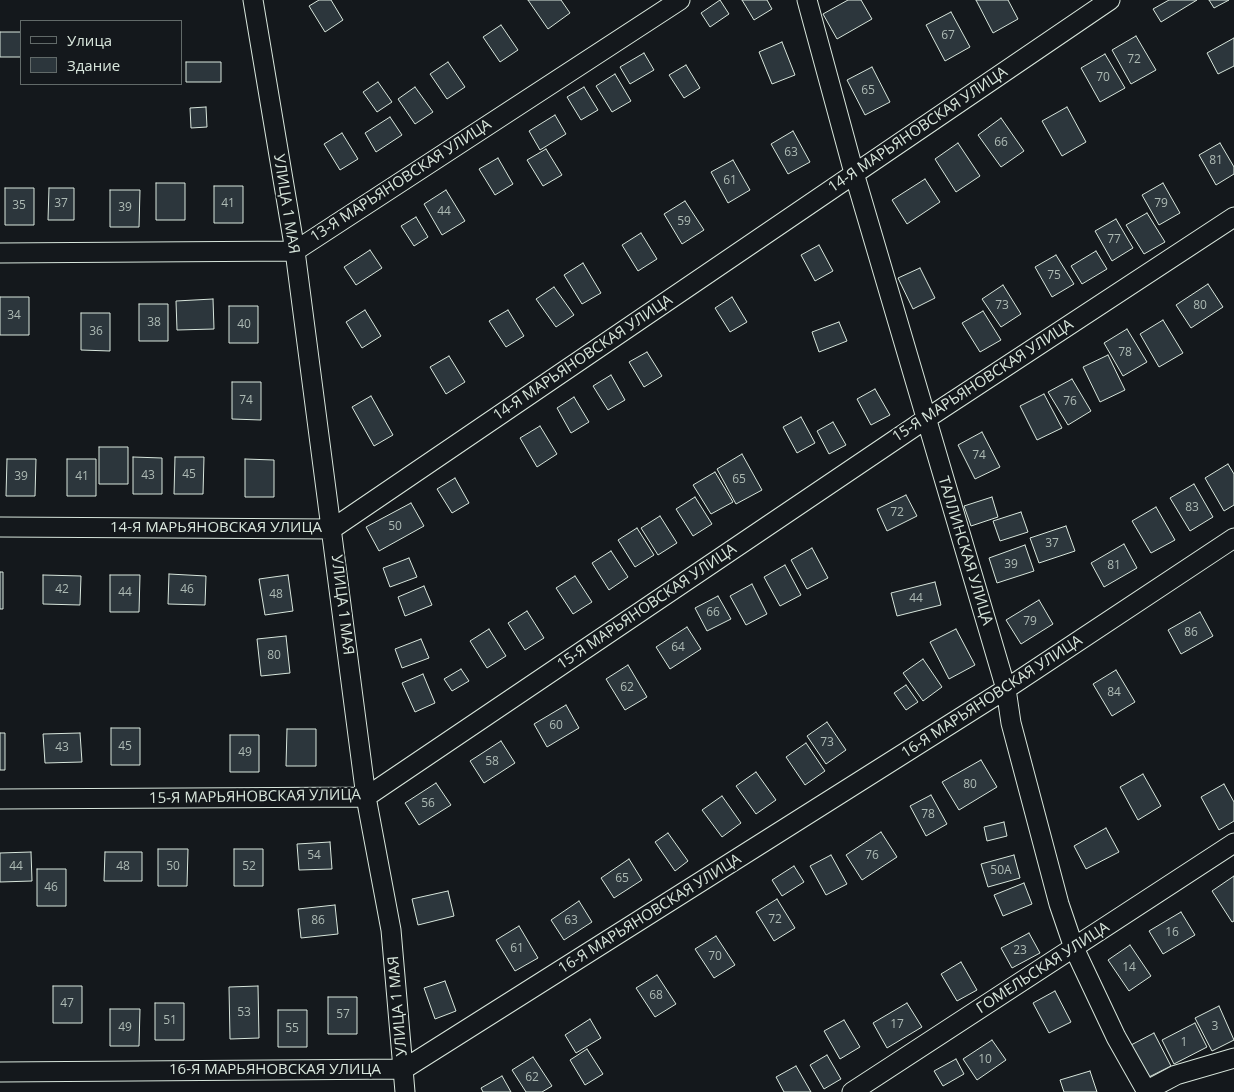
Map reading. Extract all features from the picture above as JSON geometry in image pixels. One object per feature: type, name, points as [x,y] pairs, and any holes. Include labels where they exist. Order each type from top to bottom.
[{"type":"street","name":"УЛИЦА 1 МАЯ","points":[[253,0],[294,251],[366,797],[391,930],[406,1092]]},
{"type":"street","name":"13-Я МАРЬЯНОВСКАЯ УЛИЦА","points":[[0,253],[294,251],[680,0]]},
{"type":"street","name":"ТАЛЛИНСКАЯ УЛИЦА","points":[[807,0],[854,173],[1006,689],[1011,723],[1059,904],[1074,948],[1116,1037],[1147,1092]]},
{"type":"street","name":"14-Я МАРЬЯНОВСКАЯ УЛИЦА","points":[[0,527],[332,529],[1110,0]]},
{"type":"street","name":"15-Я МАРЬЯНОВСКАЯ УЛИЦА","points":[[0,799],[366,797],[926,419],[1234,217]]},
{"type":"street","name":"16-Я МАРЬЯНОВСКАЯ УЛИЦА","points":[[0,1072],[404,1069],[1006,689],[1234,538]]},
{"type":"street","name":"ГОМЕЛЬСКАЯ УЛИЦА","points":[[852,1092],[1234,843]]},
{"type":"street","points":[[1147,1092],[1176,1075],[1234,1058]]},
{"type":"building","points":[[319,0],[331,0],[343,20],[325,32],[309,6]]},
{"type":"building","points":[[528,0],[561,0],[570,13],[548,29]]},
{"type":"building","points":[[720,0],[729,14],[710,27],[701,13]]},
{"type":"building","points":[[742,0],[767,0],[772,9],[754,20]]},
{"type":"building","points":[[848,0],[861,0],[872,19],[837,39],[823,14]]},
{"type":"building","points":[[976,0],[1008,0],[1018,19],[993,33]]},
{"type":"building","points":[[1169,0],[1197,0],[1161,22],[1153,9]]},
{"type":"building","points":[[1209,0],[1229,0],[1214,8]]},
{"type":"building","points":[[951,12],[970,47],[945,61],[926,25]]},
{"type":"building","points":[[501,25],[518,50],[500,62],[483,37]]},
{"type":"building","points":[[0,32],[20,32],[20,57],[0,57]]},
{"type":"building","points":[[1136,36],[1156,70],[1131,84],[1112,50]]},
{"type":"building","points":[[1234,38],[1234,66],[1218,74],[1207,53]]},
{"type":"building","points":[[782,42],[795,75],[772,84],[759,52]]},
{"type":"building","points":[[644,53],[654,70],[630,84],[620,67]]},
{"type":"building","points":[[1105,54],[1125,88],[1100,102],[1081,68]]},
{"type":"building","points":[[186,62],[221,62],[221,82],[186,82]]},
{"type":"building","points":[[448,62],[465,87],[447,99],[430,74]]},
{"type":"building","points":[[686,65],[700,88],[684,98],[669,75]]},
{"type":"building","points":[[872,67],[890,102],[865,115],[847,80]]},
{"type":"building","points":[[615,74],[631,101],[612,112],[596,86]]},
{"type":"building","points":[[378,82],[392,102],[377,112],[363,92]]},
{"type":"building","points":[[415,87],[433,112],[415,124],[398,99]]},
{"type":"building","points":[[584,87],[598,110],[581,120],[567,97]]},
{"type":"building","points":[[206,107],[207,127],[191,128],[190,108]]},
{"type":"building","points":[[1067,107],[1086,142],[1062,156],[1042,121]]},
{"type":"building","points":[[555,115],[566,134],[540,150],[529,131]]},
{"type":"building","points":[[390,117],[402,135],[376,152],[365,133]]},
{"type":"building","points":[[1001,118],[1024,151],[1001,167],[978,135]]},
{"type":"building","points":[[793,131],[810,162],[788,174],[771,144]]},
{"type":"building","points":[[342,133],[358,159],[340,170],[324,144]]},
{"type":"building","points":[[958,143],[980,176],[956,192],[935,159]]},
{"type":"building","points":[[1220,143],[1234,167],[1234,174],[1216,185],[1199,155]]},
{"type":"building","points":[[546,149],[562,175],[543,186],[527,160]]},
{"type":"building","points":[[498,158],[513,184],[495,195],[479,169]]},
{"type":"building","points":[[733,160],[750,190],[728,203],[711,172]]},
{"type":"building","points":[[925,179],[940,202],[907,224],[892,200]]},
{"type":"building","points":[[156,183],[185,183],[185,220],[156,220]]},
{"type":"building","points":[[1163,183],[1180,213],[1159,225],[1142,195]]},
{"type":"building","points":[[214,186],[243,186],[243,223],[214,223]]},
{"type":"building","points":[[5,188],[34,188],[34,225],[5,225]]},
{"type":"building","points":[[49,188],[74,188],[74,220],[48,220]]},
{"type":"building","points":[[110,190],[140,190],[139,227],[110,227]]},
{"type":"building","points":[[446,190],[465,221],[442,235],[424,204]]},
{"type":"building","points":[[685,201],[704,230],[682,244],[664,214]]},
{"type":"building","points":[[1147,213],[1165,242],[1144,254],[1126,225]]},
{"type":"building","points":[[416,217],[428,237],[414,246],[401,226]]},
{"type":"building","points":[[1116,219],[1133,248],[1112,261],[1095,231]]},
{"type":"building","points":[[641,233],[657,259],[638,271],[622,245]]},
{"type":"building","points":[[819,245],[833,271],[815,281],[801,255]]},
{"type":"building","points":[[370,250],[382,268],[356,285],[344,267]]},
{"type":"building","points":[[1096,251],[1107,269],[1082,284],[1071,266]]},
{"type":"building","points":[[1056,255],[1074,284],[1052,297],[1035,267]]},
{"type":"building","points":[[583,263],[601,293],[582,304],[564,275]]},
{"type":"building","points":[[920,268],[935,298],[913,309],[898,278]]},
{"type":"building","points":[[1208,284],[1223,307],[1191,328],[1176,305]]},
{"type":"building","points":[[1003,285],[1021,314],[1001,327],[982,299]]},
{"type":"building","points":[[554,287],[574,315],[556,327],[536,299]]},
{"type":"building","points":[[0,297],[29,297],[29,335],[0,335]]},
{"type":"building","points":[[732,297],[747,322],[730,332],[715,308]]},
{"type":"building","points":[[213,299],[214,329],[177,330],[176,301]]},
{"type":"building","points":[[139,304],[168,304],[168,341],[139,341]]},
{"type":"building","points":[[229,306],[258,306],[258,343],[229,343]]},
{"type":"building","points":[[365,310],[381,336],[362,348],[346,322]]},
{"type":"building","points":[[508,310],[524,336],[506,347],[489,321]]},
{"type":"building","points":[[983,311],[1001,340],[980,352],[962,323]]},
{"type":"building","points":[[81,313],[110,313],[110,351],[81,350]]},
{"type":"building","points":[[1163,320],[1183,353],[1159,367],[1140,334]]},
{"type":"building","points":[[839,322],[847,341],[819,352],[812,332]]},
{"type":"building","points":[[1127,329],[1147,362],[1123,376],[1104,343]]},
{"type":"building","points":[[647,352],[662,376],[644,387],[629,362]]},
{"type":"building","points":[[1108,355],[1125,390],[1100,402],[1083,367]]},
{"type":"building","points":[[449,356],[465,382],[446,394],[430,367]]},
{"type":"building","points":[[611,375],[625,400],[608,410],[593,386]]},
{"type":"building","points":[[1072,379],[1091,411],[1068,425],[1048,392]]},
{"type":"building","points":[[232,382],[261,382],[261,420],[232,419]]},
{"type":"building","points":[[875,389],[890,415],[871,425],[857,399]]},
{"type":"building","points":[[1044,394],[1062,428],[1037,440],[1020,406]]},
{"type":"building","points":[[371,396],[393,435],[374,446],[352,407]]},
{"type":"building","points":[[574,397],[589,422],[571,433],[557,408]]},
{"type":"building","points":[[801,417],[815,443],[797,453],[783,427]]},
{"type":"building","points":[[833,422],[846,445],[829,454],[817,431]]},
{"type":"building","points":[[540,426],[557,454],[537,467],[520,438]]},
{"type":"building","points":[[982,432],[1000,467],[975,479],[958,445]]},
{"type":"building","points":[[99,447],[128,447],[128,484],[99,484]]},
{"type":"building","points":[[742,454],[762,490],[736,504],[717,469]]},
{"type":"building","points":[[133,457],[162,458],[162,494],[133,494]]},
{"type":"building","points":[[175,457],[204,457],[203,494],[174,494]]},
{"type":"building","points":[[7,459],[36,459],[35,496],[6,496]]},
{"type":"building","points":[[67,459],[96,459],[96,496],[67,496]]},
{"type":"building","points":[[245,459],[274,460],[274,497],[245,497]]},
{"type":"building","points":[[1228,464],[1234,474],[1234,505],[1224,511],[1205,478]]},
{"type":"building","points":[[715,472],[733,502],[711,514],[693,485]]},
{"type":"building","points":[[455,478],[469,503],[452,513],[437,489]]},
{"type":"building","points":[[1194,484],[1213,517],[1190,531],[1170,498]]},
{"type":"building","points":[[906,495],[917,516],[887,531],[877,509]]},
{"type":"building","points":[[695,497],[712,524],[693,536],[676,509]]},
{"type":"building","points":[[992,497],[998,517],[971,526],[964,506]]},
{"type":"building","points":[[411,503],[424,526],[379,551],[366,527]]},
{"type":"building","points":[[1156,507],[1175,540],[1151,553],[1132,521]]},
{"type":"building","points":[[1021,512],[1028,532],[1000,541],[993,521]]},
{"type":"building","points":[[660,516],[677,543],[658,555],[641,528]]},
{"type":"building","points":[[1066,526],[1075,551],[1039,563],[1030,538]]},
{"type":"building","points":[[637,528],[654,555],[635,567],[618,540]]},
{"type":"building","points":[[1124,544],[1137,568],[1104,587],[1091,563]]},
{"type":"building","points":[[1025,545],[1034,571],[997,583],[989,558]]},
{"type":"building","points":[[812,548],[828,578],[807,589],[791,560]]},
{"type":"building","points":[[611,551],[628,577],[609,590],[592,563]]},
{"type":"building","points":[[409,558],[417,577],[390,587],[383,568]]},
{"type":"building","points":[[785,565],[801,595],[780,606],[764,577]]},
{"type":"building","points":[[0,572],[3,572],[3,609],[0,609]]},
{"type":"building","points":[[169,574],[206,576],[205,605],[168,604]]},
{"type":"building","points":[[43,575],[81,576],[80,605],[43,604]]},
{"type":"building","points":[[110,575],[140,575],[139,612],[110,612]]},
{"type":"building","points":[[288,575],[293,611],[265,615],[259,579]]},
{"type":"building","points":[[575,576],[592,602],[573,614],[556,588]]},
{"type":"building","points":[[935,582],[941,605],[897,616],[891,593]]},
{"type":"building","points":[[752,584],[767,614],[746,625],[730,596]]},
{"type":"building","points":[[424,586],[432,605],[405,616],[398,597]]},
{"type":"building","points":[[718,596],[731,619],[707,631],[695,608]]},
{"type":"building","points":[[1039,600],[1053,624],[1021,644],[1006,620]]},
{"type":"building","points":[[527,611],[544,638],[525,650],[508,623]]},
{"type":"building","points":[[1200,612],[1213,636],[1181,654],[1168,630]]},
{"type":"building","points":[[687,627],[701,649],[670,669],[656,647]]},
{"type":"building","points":[[489,629],[506,656],[487,668],[470,641]]},
{"type":"building","points":[[956,629],[975,665],[949,679],[930,642]]},
{"type":"building","points":[[286,636],[290,673],[261,676],[257,639]]},
{"type":"building","points":[[421,639],[429,658],[402,668],[395,649]]},
{"type":"building","points":[[923,659],[942,687],[923,701],[903,673]]},
{"type":"building","points":[[628,665],[647,697],[625,710],[606,679]]},
{"type":"building","points":[[461,669],[469,681],[452,691],[444,679]]},
{"type":"building","points":[[1116,670],[1135,702],[1112,716],[1093,684]]},
{"type":"building","points":[[423,674],[435,703],[415,712],[402,683]]},
{"type":"building","points":[[906,685],[918,702],[906,710],[894,693]]},
{"type":"building","points":[[566,705],[579,728],[547,747],[534,724]]},
{"type":"building","points":[[827,722],[846,750],[826,764],[807,736]]},
{"type":"building","points":[[111,728],[140,728],[140,765],[111,765]]},
{"type":"building","points":[[287,729],[316,729],[316,766],[286,766]]},
{"type":"building","points":[[0,733],[5,733],[5,770],[0,770]]},
{"type":"building","points":[[80,733],[82,762],[45,763],[43,734]]},
{"type":"building","points":[[230,735],[259,735],[259,772],[230,772]]},
{"type":"building","points":[[501,741],[515,763],[484,783],[470,761]]},
{"type":"building","points":[[806,743],[825,771],[805,785],[786,757]]},
{"type":"building","points":[[981,760],[997,787],[959,810],[942,782]]},
{"type":"building","points":[[756,772],[776,800],[756,814],[736,786]]},
{"type":"building","points":[[1143,774],[1161,806],[1138,820],[1120,787]]},
{"type":"building","points":[[436,783],[451,805],[419,825],[405,803]]},
{"type":"building","points":[[1224,784],[1234,802],[1234,821],[1219,830],[1201,797]]},
{"type":"building","points":[[931,795],[947,824],[926,836],[910,806]]},
{"type":"building","points":[[722,796],[741,823],[722,837],[702,810]]},
{"type":"building","points":[[1004,822],[1007,836],[987,841],[984,827]]},
{"type":"building","points":[[1106,828],[1119,852],[1086,869],[1074,846]]},
{"type":"building","points":[[881,832],[897,857],[862,880],[846,855]]},
{"type":"building","points":[[668,833],[688,861],[675,871],[655,842]]},
{"type":"building","points":[[330,842],[332,869],[299,870],[297,844]]},
{"type":"building","points":[[158,849],[188,849],[187,886],[158,886]]},
{"type":"building","points":[[234,849],[263,849],[263,886],[234,886]]},
{"type":"building","points":[[31,852],[32,881],[0,882],[0,853]]},
{"type":"building","points":[[105,852],[142,852],[142,881],[104,881]]},
{"type":"building","points":[[831,855],[847,884],[826,895],[810,866]]},
{"type":"building","points":[[1014,855],[1020,878],[988,887],[981,864]]},
{"type":"building","points":[[629,859],[642,880],[614,898],[601,878]]},
{"type":"building","points":[[794,866],[804,882],[782,896],[772,880]]},
{"type":"building","points":[[37,869],[66,869],[66,906],[37,906]]},
{"type":"building","points":[[1234,876],[1234,921],[1232,922],[1212,891]]},
{"type":"building","points":[[1024,883],[1032,904],[1003,916],[994,895]]},
{"type":"building","points":[[448,891],[454,916],[418,925],[412,899]]},
{"type":"building","points":[[777,899],[795,928],[774,941],[756,912]]},
{"type":"building","points":[[579,901],[592,922],[564,940],[551,920]]},
{"type":"building","points":[[335,905],[338,934],[301,938],[298,909]]},
{"type":"building","points":[[1181,912],[1195,935],[1163,954],[1149,931]]},
{"type":"building","points":[[519,926],[538,958],[515,971],[496,940]]},
{"type":"building","points":[[1029,933],[1040,953],[1012,968],[1001,948]]},
{"type":"building","points":[[716,936],[735,965],[714,978],[695,949]]},
{"type":"building","points":[[1130,945],[1151,976],[1129,991],[1108,960]]},
{"type":"building","points":[[961,962],[977,990],[957,1001],[941,974]]},
{"type":"building","points":[[657,975],[676,1004],[655,1017],[636,988]]},
{"type":"building","points":[[445,981],[456,1011],[435,1019],[424,988]]},
{"type":"building","points":[[53,986],[82,986],[82,1023],[53,1023]]},
{"type":"building","points":[[258,986],[259,1038],[230,1039],[229,987]]},
{"type":"building","points":[[1055,991],[1071,1022],[1049,1033],[1033,1003]]},
{"type":"building","points":[[328,997],[357,997],[357,1034],[328,1034]]},
{"type":"building","points":[[155,1003],[184,1003],[184,1040],[155,1040]]},
{"type":"building","points":[[907,1003],[922,1027],[887,1048],[873,1023]]},
{"type":"building","points":[[1219,1006],[1234,1040],[1212,1051],[1195,1018]]},
{"type":"building","points":[[110,1009],[140,1009],[139,1046],[110,1046]]},
{"type":"building","points":[[278,1010],[307,1010],[307,1047],[278,1047]]},
{"type":"building","points":[[590,1019],[601,1038],[576,1053],[565,1035]]},
{"type":"building","points":[[844,1020],[860,1047],[840,1059],[824,1031]]},
{"type":"building","points":[[1195,1023],[1207,1047],[1174,1064],[1162,1040]]},
{"type":"building","points":[[1154,1033],[1171,1066],[1147,1078],[1131,1045]]},
{"type":"building","points":[[992,1040],[1006,1060],[977,1080],[963,1059]]},
{"type":"building","points":[[587,1049],[603,1074],[585,1085],[570,1060]]},
{"type":"building","points":[[827,1055],[841,1079],[824,1089],[810,1065]]},
{"type":"building","points":[[533,1057],[552,1086],[542,1092],[526,1092],[512,1070]]},
{"type":"building","points":[[956,1059],[964,1074],[943,1086],[934,1071]]},
{"type":"building","points":[[796,1066],[811,1092],[784,1092],[776,1077]]},
{"type":"building","points":[[1090,1071],[1097,1092],[1064,1092],[1060,1080]]},
{"type":"building","points":[[502,1076],[511,1092],[483,1092],[481,1088]]}]
